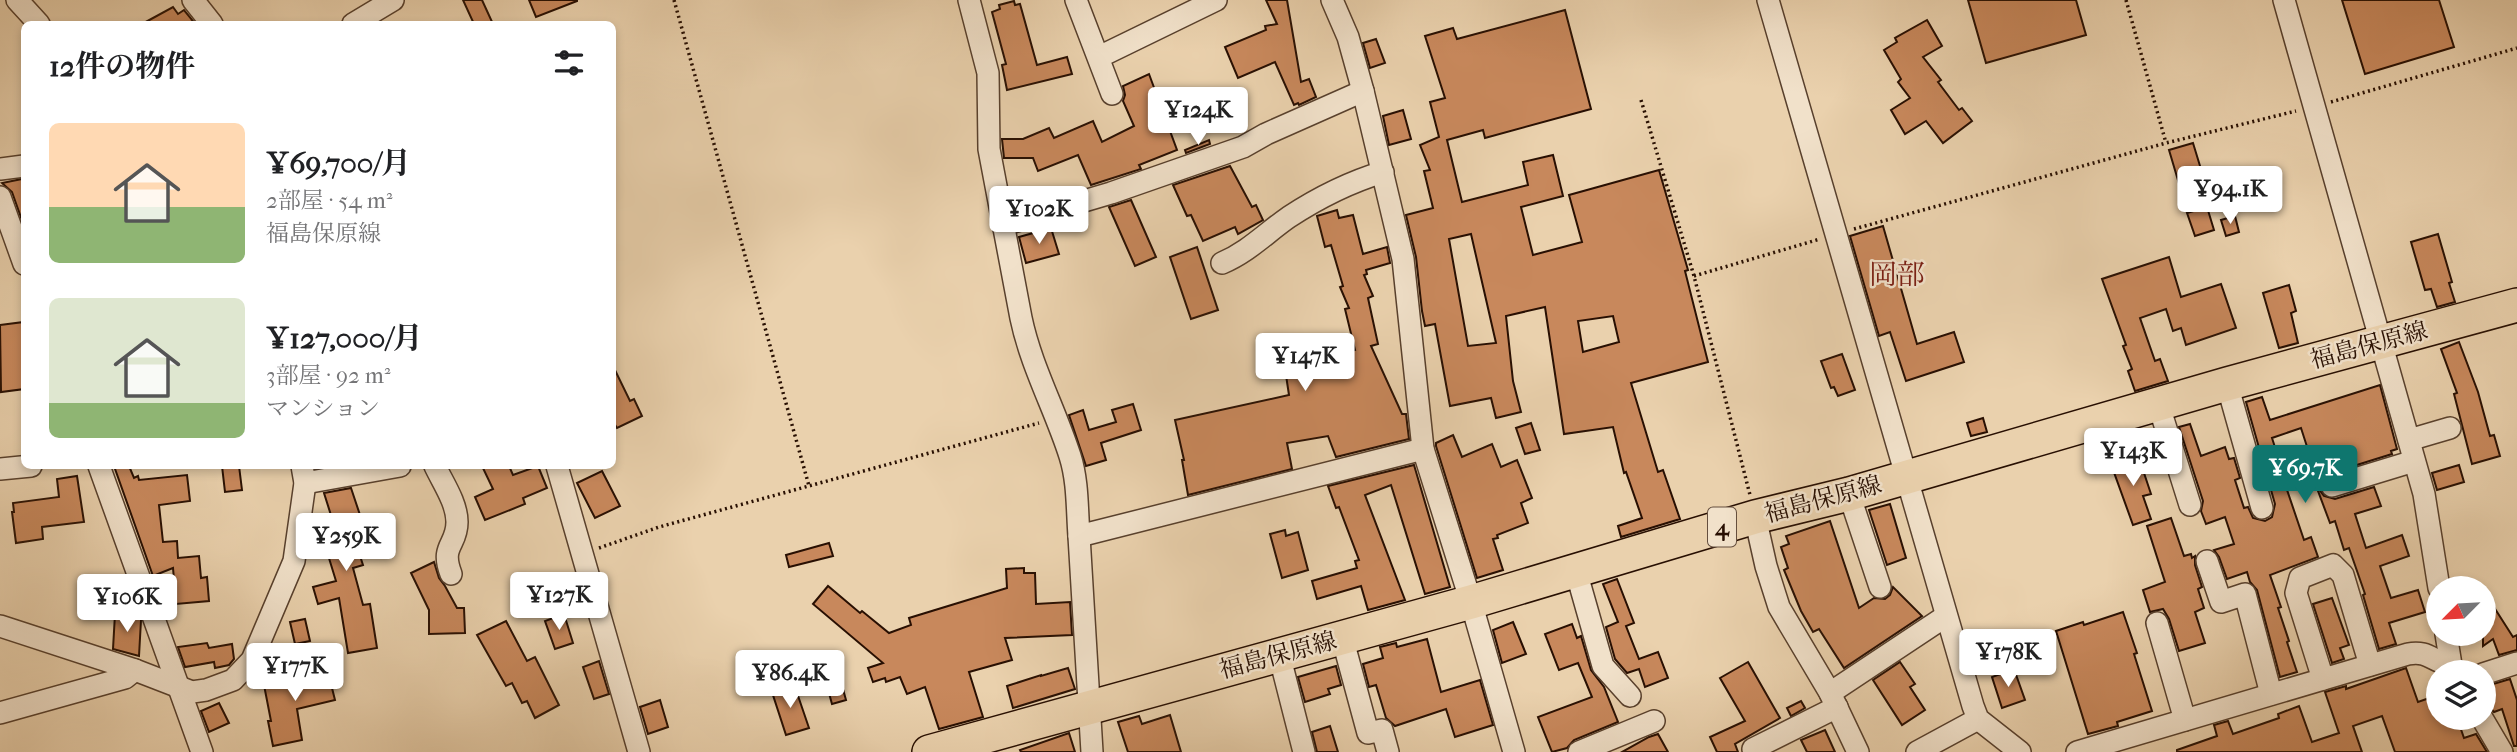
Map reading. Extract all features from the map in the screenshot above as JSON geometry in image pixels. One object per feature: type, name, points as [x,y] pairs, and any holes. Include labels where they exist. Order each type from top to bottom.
[{"type":"main road","name":"福島保原線","points":[[929,752],[1471,602],[1755,517],[1849,494],[2158,403],[2517,305]]},
{"type":"street","points":[[17,0],[36,21]]},
{"type":"street","points":[[193,0],[210,21]]},
{"type":"street","points":[[362,13],[393,0]]},
{"type":"street","points":[[1076,0],[1112,94]]},
{"type":"street","points":[[1099,57],[1216,0]]},
{"type":"street","points":[[1332,0],[1348,37],[1363,91],[1403,259],[1423,449],[1514,752]]},
{"type":"street","points":[[1768,0],[1978,719],[2020,752]]},
{"type":"street","points":[[2284,0],[2424,494],[2437,576]]},
{"type":"street","points":[[977,3],[988,73],[989,149],[1026,342],[1070,456],[1076,481],[1092,752]]},
{"type":"street","points":[[1003,225],[1111,193],[1243,147],[1363,91]]},
{"type":"street","points":[[0,169],[21,166]]},
{"type":"street","points":[[1222,263],[1252,246],[1306,207],[1363,178],[1382,172]]},
{"type":"street","points":[[0,197],[21,256]]},
{"type":"street","points":[[2227,384],[2262,508]]},
{"type":"street","points":[[2158,403],[2190,505]]},
{"type":"street","points":[[2409,440],[2450,428]]},
{"type":"street","points":[[1079,536],[1423,449]]},
{"type":"street","points":[[2332,486],[2414,461]]},
{"type":"street","points":[[0,469],[21,467]]},
{"type":"street","points":[[100,469],[202,752]]},
{"type":"street","points":[[0,626],[135,670],[192,692],[233,680],[252,660],[295,561],[304,474],[364,469]]},
{"type":"street","points":[[436,469],[456,509],[457,527],[446,554],[451,574]]},
{"type":"street","points":[[558,469],[639,752]]},
{"type":"street","points":[[1849,494],[1880,587]]},
{"type":"street","points":[[1755,517],[1779,607],[1834,700],[1858,752]]},
{"type":"street","points":[[2207,561],[2221,602],[2245,594],[2271,694]]},
{"type":"street","points":[[2323,679],[2296,593],[2300,578],[2333,565],[2343,575],[2370,665]]},
{"type":"street","points":[[1576,570],[1603,666],[1630,696]]},
{"type":"street","points":[[1753,749],[1834,700],[1946,616]]},
{"type":"street","points":[[2157,624],[2185,720]]},
{"type":"street","points":[[1342,637],[1368,733],[1382,730],[1388,752]]},
{"type":"street","points":[[2077,752],[2370,665],[2422,652],[2435,660]]},
{"type":"street","points":[[1279,654],[1304,752]]},
{"type":"street","points":[[2496,670],[2517,663]]},
{"type":"street","points":[[0,713],[125,678],[135,670]]},
{"type":"street","points":[[1917,752],[1978,719]]},
{"type":"street","points":[[1579,752],[1654,721]]},
{"type":"street","points":[[2489,730],[2502,752]]},
{"type":"path","points":[[674,0],[809,486]]},
{"type":"path","points":[[2126,0],[2166,143]]},
{"type":"path","points":[[1694,276],[2166,143],[2314,107],[2517,48]]},
{"type":"path","points":[[1641,100],[1694,276],[1755,517]]},
{"type":"path","points":[[590,551],[659,527],[1055,419]]},
{"type":"building","points":[[463,0],[482,0],[492,21],[473,21]]},
{"type":"building","points":[[529,0],[577,0],[577,1],[536,17]]},
{"type":"building","points":[[1266,0],[1287,0],[1301,82],[1309,79],[1316,97],[1299,105],[1294,105],[1275,62],[1238,78],[1225,47],[1266,30],[1265,26],[1277,24]]},
{"type":"building","points":[[1968,0],[2076,0],[2086,35],[1986,63]]},
{"type":"building","points":[[2342,0],[2439,0],[2454,47],[2365,74]]},
{"type":"building","points":[[1014,1],[1015,5],[1020,4],[1037,65],[1067,57],[1072,74],[1007,90],[1002,65],[1006,64],[992,12],[1000,9],[999,5]]},
{"type":"building","points":[[173,7],[178,14],[184,10],[193,21],[147,21]]},
{"type":"building","points":[[1565,10],[1591,109],[1485,138],[1483,130],[1447,140],[1462,202],[1528,185],[1523,162],[1553,155],[1563,196],[1521,207],[1533,255],[1582,242],[1569,195],[1659,170],[1688,270],[1685,271],[1708,362],[1631,383],[1658,472],[1663,470],[1680,519],[1621,537],[1618,526],[1642,518],[1626,472],[1624,473],[1613,427],[1564,434],[1545,307],[1506,316],[1513,381],[1521,412],[1496,418],[1491,398],[1450,406],[1435,324],[1425,326],[1416,257],[1406,215],[1433,208],[1424,171],[1430,170],[1420,145],[1439,137],[1430,102],[1445,98],[1425,36],[1453,28],[1457,39]],"holes":[[[1471,234],[1496,343],[1468,346],[1449,239]],[[1613,316],[1619,342],[1583,352],[1578,321]]]},
{"type":"building","points":[[1927,20],[1942,46],[1923,57],[1959,110],[1962,108],[1972,121],[1943,143],[1926,121],[1905,134],[1891,110],[1910,98],[1898,82],[1901,79],[1884,50],[1897,42],[1895,38]]},
{"type":"building","points":[[1376,39],[1385,63],[1370,68],[1363,43]]},
{"type":"building","points":[[1149,74],[1177,150],[1139,165],[1141,169],[1091,185],[1078,155],[1038,171],[1033,158],[1004,158],[1002,139],[1023,139],[1049,128],[1054,138],[1093,121],[1102,142],[1134,126],[1123,101],[1123,86]]},
{"type":"building","points":[[1403,110],[1411,139],[1389,145],[1383,116]]},
{"type":"building","points":[[1209,140],[1210,144],[1186,153],[1185,150]]},
{"type":"building","points":[[2193,143],[2204,179],[2180,187],[2169,150]]},
{"type":"building","points":[[1230,166],[1252,207],[1256,205],[1263,220],[1238,234],[1235,227],[1203,241],[1191,215],[1187,216],[1173,185]]},
{"type":"building","points":[[21,179],[21,218],[12,192],[2,183]]},
{"type":"building","points":[[1131,200],[1156,257],[1135,266],[1109,207]]},
{"type":"building","points":[[2207,207],[2214,230],[2195,236],[2187,213]]},
{"type":"building","points":[[1337,210],[1339,218],[1353,215],[1363,254],[1387,247],[1390,263],[1366,270],[1367,274],[1364,275],[1373,296],[1368,298],[1378,344],[1371,346],[1402,414],[1406,414],[1409,439],[1336,457],[1328,436],[1287,443],[1292,469],[1188,495],[1175,420],[1289,395],[1284,362],[1355,350],[1345,309],[1349,308],[1340,287],[1343,286],[1331,245],[1325,247],[1317,216]]},
{"type":"building","points":[[2235,216],[2239,232],[2226,236],[2221,220]]},
{"type":"building","points":[[1883,226],[1917,344],[1954,332],[1964,362],[1906,381],[1890,332],[1879,336],[1850,236]]},
{"type":"building","points":[[1051,228],[1059,254],[1026,263],[1019,237]]},
{"type":"building","points":[[2438,234],[2455,302],[2437,307],[2431,289],[2425,290],[2411,242]]},
{"type":"building","points":[[1197,247],[1218,310],[1191,319],[1170,257]]},
{"type":"building","points":[[2169,257],[2181,297],[2221,284],[2236,328],[2186,345],[2181,328],[2173,331],[2166,309],[2140,318],[2155,361],[2160,359],[2168,381],[2135,391],[2128,371],[2132,369],[2123,346],[2126,345],[2102,279]]},
{"type":"building","points":[[2289,285],[2296,311],[2291,313],[2298,343],[2279,348],[2263,293]]},
{"type":"building","points":[[21,322],[21,389],[1,392],[0,325]]},
{"type":"building","points":[[2459,342],[2478,392],[2490,436],[2494,435],[2500,456],[2472,464],[2454,394],[2457,393],[2441,349]]},
{"type":"building","points":[[1842,354],[1855,390],[1838,396],[1834,387],[1831,388],[1821,361]]},
{"type":"building","points":[[616,372],[630,401],[634,399],[642,416],[617,428]]},
{"type":"building","points":[[2380,385],[2397,449],[2391,451],[2392,454],[2328,474],[2322,478],[2319,489],[2324,496],[2335,499],[2374,487],[2381,506],[2355,514],[2366,548],[2402,535],[2409,556],[2380,566],[2391,598],[2418,590],[2425,612],[2389,623],[2396,644],[2379,649],[2363,595],[2365,594],[2349,548],[2344,550],[2335,521],[2330,523],[2312,475],[2285,484],[2304,540],[2311,537],[2318,557],[2270,575],[2297,672],[2280,677],[2257,590],[2250,582],[2247,572],[2227,579],[2214,550],[2234,544],[2225,517],[2206,524],[2201,511],[2203,501],[2179,427],[2190,424],[2201,456],[2225,447],[2229,459],[2234,458],[2240,478],[2235,480],[2244,508],[2248,507],[2253,518],[2265,521],[2272,517],[2275,504],[2246,402],[2262,397],[2270,420]],"holes":[[[2301,428],[2310,456],[2281,466],[2272,438]]]},
{"type":"building","points":[[1133,404],[1141,430],[1101,443],[1106,460],[1086,466],[1069,415],[1083,410],[1089,430],[1116,422],[1112,410]]},
{"type":"building","points":[[1983,418],[1987,432],[1971,436],[1967,423]]},
{"type":"building","points":[[1531,423],[1540,450],[1525,454],[1516,428]]},
{"type":"building","points":[[1453,435],[1462,457],[1492,444],[1501,467],[1517,460],[1532,498],[1521,503],[1528,523],[1493,539],[1503,570],[1477,578],[1436,446],[1436,443]]},
{"type":"building","points":[[2138,455],[2151,494],[2143,496],[2151,519],[2133,525],[2111,464]]},
{"type":"building","points":[[1414,465],[1450,587],[1425,594],[1391,485],[1365,495],[1405,600],[1368,610],[1361,586],[1317,599],[1312,581],[1357,568],[1355,561],[1359,560],[1328,486]]},
{"type":"building","points":[[2459,465],[2464,482],[2437,490],[2432,473]]},
{"type":"building","points":[[115,469],[130,469],[134,478],[138,476],[139,480],[187,475],[190,501],[159,505],[163,542],[177,541],[178,558],[199,556],[201,578],[207,577],[209,601],[176,604],[173,568],[153,576]]},
{"type":"building","points":[[222,469],[239,469],[242,490],[225,492]]},
{"type":"building","points":[[483,469],[510,469],[513,475],[530,469],[539,469],[547,488],[523,498],[525,504],[485,520],[475,497],[493,489]]},
{"type":"building","points":[[602,471],[620,506],[595,518],[577,483]]},
{"type":"building","points":[[77,476],[84,522],[42,527],[43,539],[16,543],[13,503],[59,497],[57,479]]},
{"type":"building","points":[[351,488],[361,518],[349,522],[363,565],[353,568],[363,605],[370,604],[377,648],[348,653],[339,598],[318,604],[313,587],[336,581],[321,532],[335,528],[324,493]]},
{"type":"building","points":[[1890,504],[1906,558],[1887,565],[1869,510]]},
{"type":"building","points":[[2171,518],[2184,556],[2195,556],[2202,587],[2198,589],[2204,608],[2195,612],[2205,643],[2179,651],[2169,619],[2163,609],[2150,612],[2143,590],[2165,582],[2147,526]]},
{"type":"building","points":[[1830,521],[1859,608],[1874,598],[1885,599],[1893,587],[1922,616],[1844,668],[1819,629],[1813,632],[1801,611],[1784,570],[1788,568],[1781,547],[1789,544],[1786,536]]},
{"type":"building","points":[[1285,530],[1286,536],[1298,532],[1308,570],[1282,578],[1270,534]]},
{"type":"building","points":[[829,543],[833,556],[789,567],[786,555]]},
{"type":"building","points":[[434,562],[439,578],[457,608],[464,608],[465,633],[429,634],[429,610],[411,573]]},
{"type":"building","points":[[1024,568],[1024,573],[1035,573],[1036,604],[1070,602],[1072,635],[1005,638],[1012,660],[969,672],[983,717],[939,729],[925,687],[907,694],[900,677],[886,682],[885,678],[873,682],[868,668],[883,663],[813,604],[828,586],[889,633],[911,625],[909,618],[1007,588],[1006,569]]},
{"type":"building","points":[[1617,579],[1634,623],[1626,626],[1639,659],[1658,652],[1668,678],[1645,687],[1639,669],[1627,673],[1615,659],[1606,627],[1618,622],[1603,584]]},
{"type":"building","points":[[2332,598],[2349,645],[2340,648],[2344,659],[2332,663],[2313,604]]},
{"type":"building","points":[[2496,610],[2513,637],[2517,635],[2517,650],[2499,655],[2496,646]]},
{"type":"building","points":[[2123,612],[2152,711],[2117,722],[2118,726],[2088,734],[2056,631]]},
{"type":"building","points":[[115,614],[139,615],[139,656],[113,649]]},
{"type":"building","points":[[564,614],[573,643],[555,649],[545,621]]},
{"type":"building","points":[[305,619],[310,641],[295,644],[290,622]]},
{"type":"building","points":[[506,621],[527,661],[535,657],[559,705],[535,718],[527,701],[522,703],[512,683],[506,686],[477,635]]},
{"type":"building","points":[[1513,622],[1526,654],[1502,663],[1493,630]]},
{"type":"building","points":[[1572,624],[1577,638],[1581,636],[1591,670],[1604,687],[1618,722],[1574,740],[1567,748],[1552,752],[1538,717],[1592,697],[1578,663],[1559,670],[1545,634]]},
{"type":"building","points":[[1427,639],[1441,692],[1480,680],[1493,725],[1455,737],[1446,709],[1395,726],[1386,718],[1376,685],[1369,687],[1363,664],[1383,658],[1380,647],[1396,643],[1397,647]]},
{"type":"building","points":[[207,643],[209,648],[232,644],[234,659],[229,665],[215,668],[214,662],[185,667],[178,647]]},
{"type":"building","points":[[599,661],[609,694],[594,699],[583,667]]},
{"type":"building","points":[[1748,662],[1780,718],[1735,744],[1738,752],[1717,752],[1710,737],[1745,721],[1720,678]]},
{"type":"building","points":[[1900,662],[1915,684],[1910,687],[1925,710],[1902,725],[1873,680]]},
{"type":"building","points":[[1336,666],[1341,685],[1328,689],[1330,694],[1305,702],[1298,677]]},
{"type":"building","points":[[327,668],[335,700],[297,709],[302,740],[273,746],[264,685],[303,677],[302,673]]},
{"type":"building","points":[[1068,668],[1075,689],[1013,708],[1007,686]]},
{"type":"building","points":[[2406,668],[2418,702],[2426,699],[2426,730],[2461,730],[2464,738],[2476,734],[2487,752],[2395,752],[2382,716],[2353,726],[2362,752],[2177,752],[2217,736],[2214,725],[2228,721],[2233,734],[2279,718],[2278,714],[2299,706],[2312,742],[2339,733],[2325,692],[2346,686],[2346,689]]},
{"type":"building","points":[[2014,669],[2025,700],[2002,708],[1992,677]]},
{"type":"building","points":[[2510,679],[2517,700],[2517,746],[2514,746],[2502,709],[2496,711],[2496,683]]},
{"type":"building","points":[[841,682],[846,700],[832,704],[827,686]]},
{"type":"building","points":[[794,684],[809,728],[786,735],[772,692]]},
{"type":"building","points":[[660,700],[668,727],[648,734],[640,707]]},
{"type":"building","points":[[1801,701],[1805,708],[1791,716],[1787,708]]},
{"type":"building","points":[[219,703],[229,723],[209,732],[201,711]]},
{"type":"building","points":[[1170,715],[1181,752],[1128,752],[1118,722],[1139,716],[1142,724]]},
{"type":"building","points":[[1330,726],[1338,752],[1317,752],[1312,732]]},
{"type":"building","points":[[1825,730],[1835,752],[1807,752],[1801,740]]},
{"type":"building","points":[[1069,733],[1075,752],[1020,750]]},
{"type":"building","points":[[1658,734],[1668,752],[1622,752],[1649,737]]},
{"type":"district","name":"岡部","points":[[1897,274]]}]
